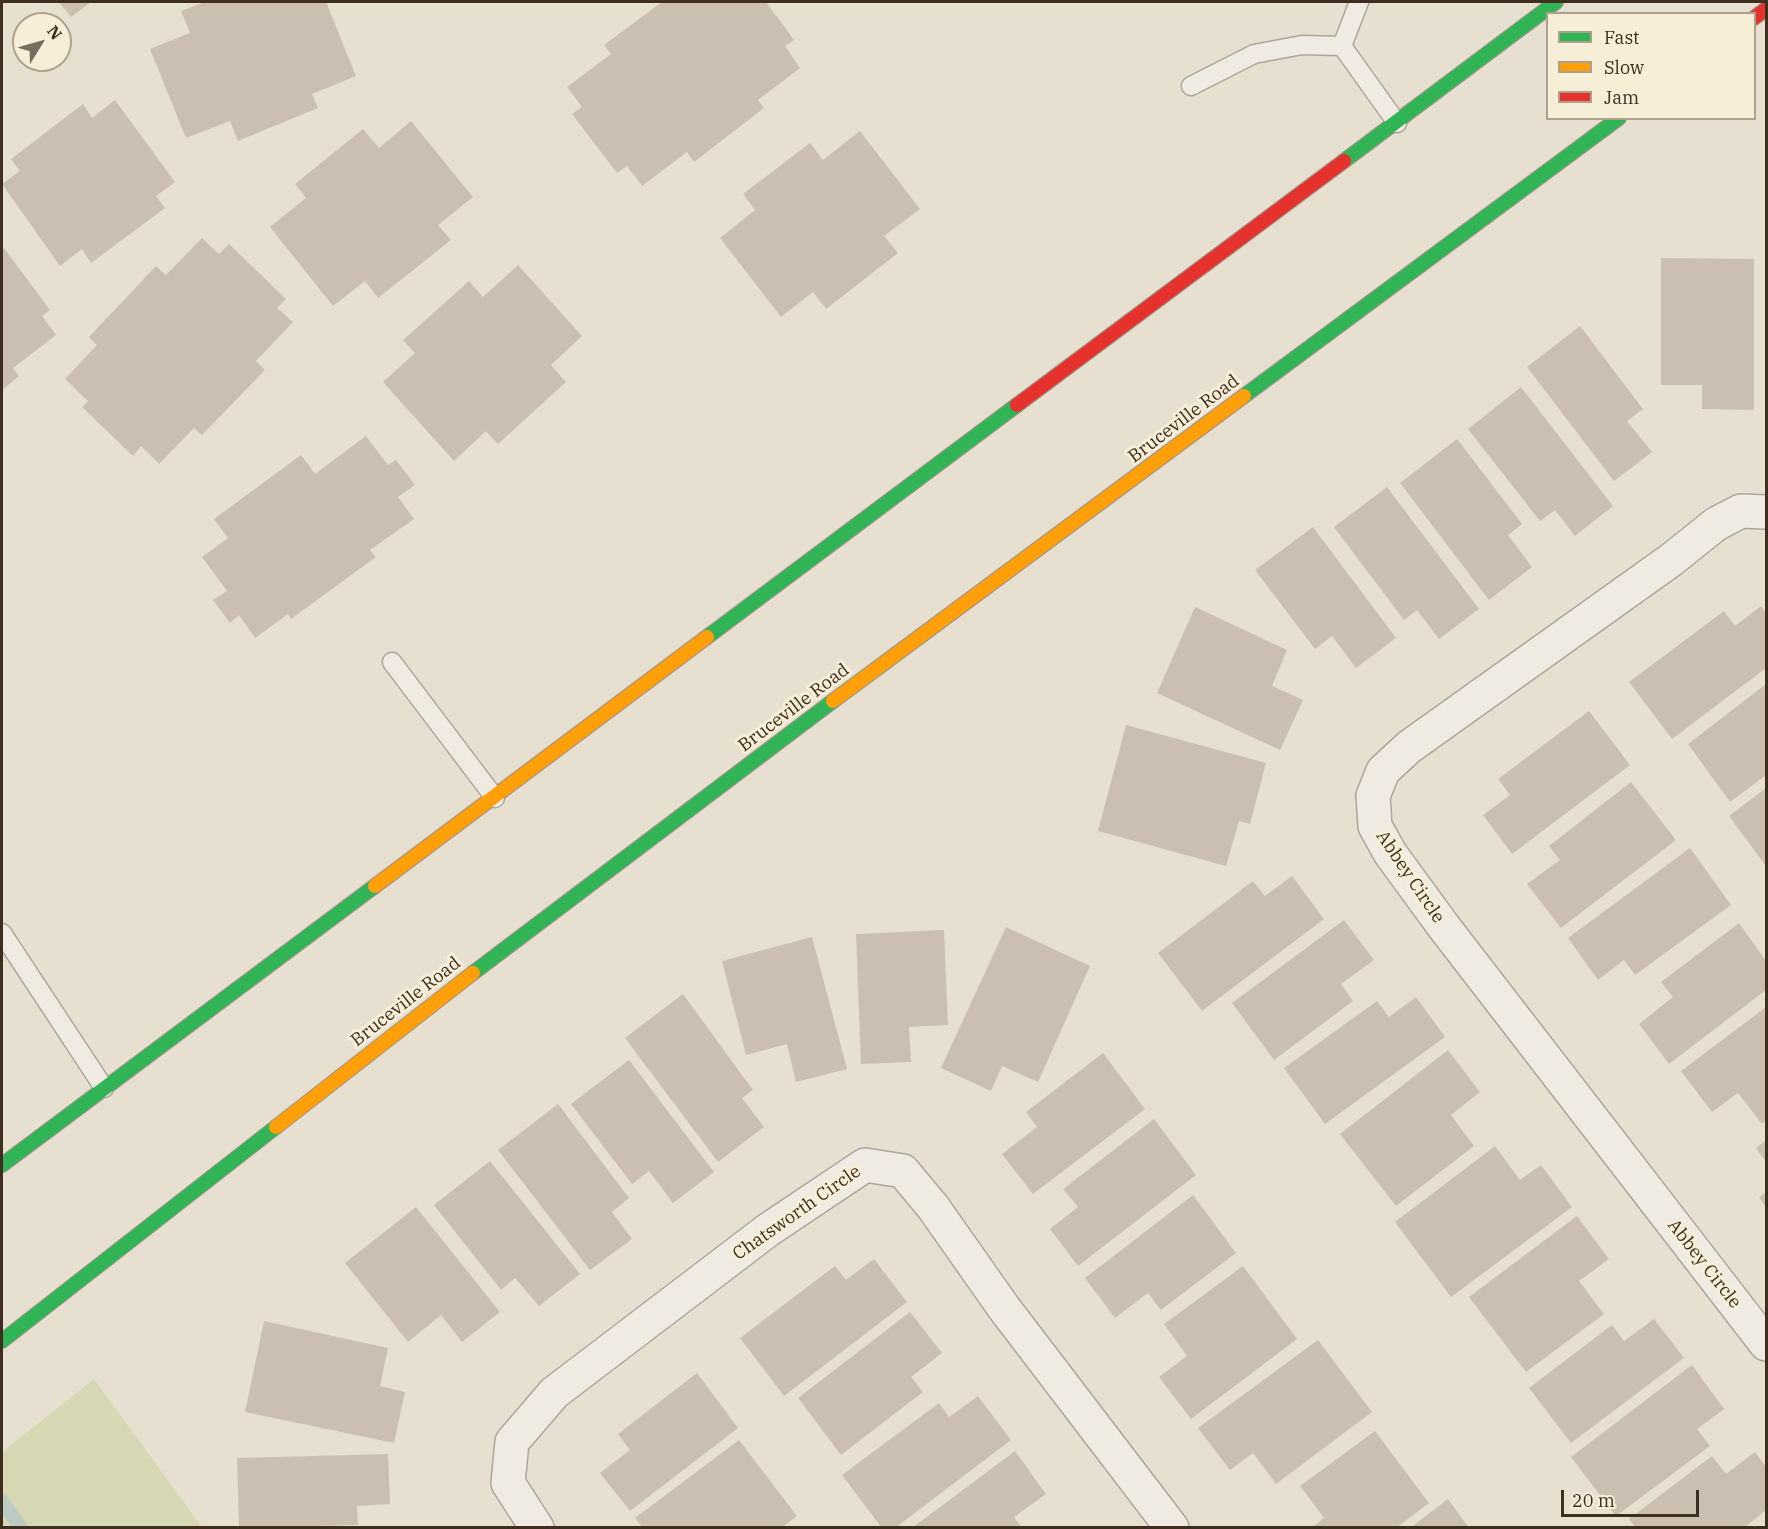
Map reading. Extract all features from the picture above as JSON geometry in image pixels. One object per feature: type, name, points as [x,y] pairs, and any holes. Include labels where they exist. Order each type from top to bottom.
[{"type":"main road","points":[[2,1165],[1556,2]]},
{"type":"main road","name":"Bruceville Road","points":[[2,1341],[558,906],[1616,120]]},
{"type":"street","name":"Abbey Circle","points":[[1767,512],[1741,511],[1716,524],[1671,560],[1409,747],[1383,771],[1374,796],[1375,825],[1390,853],[1451,937],[1767,1344]]},
{"type":"street","name":"Chatsworth Circle","points":[[537,1527],[508,1483],[512,1442],[554,1393],[768,1230],[865,1165],[903,1171],[933,1207],[1018,1326],[1172,1527]]},
{"type":"lane","points":[[1342,46],[1359,2]]},
{"type":"lane","points":[[1191,86],[1254,54],[1302,45],[1342,46]]},
{"type":"lane","points":[[1342,46],[1397,123]]},
{"type":"lane","points":[[392,662],[495,798]]},
{"type":"lane","points":[[2,933],[104,1088]]},
{"type":"green space","points":[[94,1379],[202,1527],[2,1527],[2,1452]]},
{"type":"building","points":[[59,2],[91,2],[72,16],[72,12],[67,12]]},
{"type":"building","points":[[205,2],[326,2],[356,76],[312,94],[318,108],[238,141],[230,121],[186,138],[150,49],[190,33],[181,11]]},
{"type":"building","points":[[662,2],[766,2],[794,40],[785,46],[800,68],[758,100],[764,108],[694,162],[687,152],[642,186],[627,166],[617,173],[572,114],[582,107],[567,87],[611,54],[604,45]]},
{"type":"building","points":[[115,100],[175,182],[156,196],[165,208],[91,263],[82,249],[60,266],[2,184],[20,171],[11,159],[83,104],[92,118]]},
{"type":"building","points":[[411,121],[473,197],[438,225],[451,240],[378,298],[365,281],[333,306],[270,227],[306,198],[295,184],[363,129],[379,148]]},
{"type":"building","points":[[860,131],[920,209],[884,236],[898,253],[826,309],[813,292],[781,317],[720,238],[755,210],[743,194],[810,143],[823,160]]},
{"type":"building","points":[[202,238],[219,254],[229,244],[286,299],[277,308],[293,322],[256,361],[265,370],[202,435],[194,428],[159,464],[141,446],[133,456],[82,407],[88,401],[65,379],[97,345],[89,337],[156,266],[166,275]]},
{"type":"building","points":[[4,248],[50,310],[42,316],[56,335],[13,368],[19,376],[2,390],[2,249]]},
{"type":"building","points":[[1661,258],[1754,259],[1754,410],[1702,409],[1702,385],[1661,385]]},
{"type":"building","points":[[518,265],[582,336],[551,365],[566,382],[498,444],[486,431],[454,461],[383,382],[415,353],[403,340],[469,281],[483,297]]},
{"type":"building","points":[[1580,326],[1643,409],[1627,421],[1652,452],[1614,481],[1527,367]]},
{"type":"building","points":[[1521,387],[1613,506],[1575,536],[1555,510],[1540,521],[1468,429]]},
{"type":"building","points":[[366,436],[388,465],[396,460],[415,485],[398,497],[414,519],[370,550],[376,557],[291,619],[288,614],[255,638],[239,615],[230,623],[213,600],[227,591],[202,557],[228,538],[214,519],[301,455],[315,474]]},
{"type":"building","points":[[1457,439],[1522,524],[1508,535],[1532,567],[1489,600],[1400,483]]},
{"type":"building","points":[[1387,487],[1479,609],[1439,639],[1417,610],[1404,620],[1334,527]]},
{"type":"building","points":[[1313,527],[1396,638],[1356,668],[1332,636],[1315,649],[1255,570]]},
{"type":"building","points":[[1761,606],[1766,613],[1766,668],[1672,739],[1629,682],[1724,611],[1735,626]]},
{"type":"building","points":[[1195,607],[1287,650],[1272,686],[1303,700],[1280,750],[1157,693]]},
{"type":"building","points":[[1766,684],[1766,775],[1730,802],[1688,744]]},
{"type":"building","points":[[1589,711],[1630,765],[1512,854],[1483,815],[1510,795],[1498,779]]},
{"type":"building","points":[[1126,725],[1266,763],[1250,824],[1239,821],[1226,866],[1098,831]]},
{"type":"building","points":[[1631,782],[1676,840],[1561,928],[1527,884],[1560,860],[1549,846]]},
{"type":"building","points":[[1766,788],[1766,866],[1729,816]]},
{"type":"building","points":[[1690,848],[1731,905],[1635,975],[1624,960],[1598,980],[1568,938]]},
{"type":"building","points":[[1292,876],[1324,919],[1202,1011],[1158,953],[1253,881],[1265,896]]},
{"type":"building","points":[[1344,920],[1374,960],[1341,984],[1353,1001],[1274,1060],[1232,1003]]},
{"type":"building","points":[[1739,923],[1766,961],[1766,990],[1669,1064],[1639,1024],[1673,997],[1661,982]]},
{"type":"building","points":[[1006,927],[1090,966],[1038,1082],[1002,1066],[991,1091],[941,1068]]},
{"type":"building","points":[[944,930],[948,1025],[909,1027],[911,1062],[861,1064],[856,934]]},
{"type":"building","points":[[812,937],[847,1069],[796,1082],[787,1044],[746,1055],[722,961]]},
{"type":"building","points":[[683,994],[753,1090],[742,1098],[764,1127],[718,1162],[625,1038]]},
{"type":"building","points":[[1416,997],[1445,1037],[1325,1124],[1284,1068],[1377,1001],[1389,1017]]},
{"type":"building","points":[[1766,1007],[1766,1120],[1762,1124],[1738,1093],[1712,1112],[1681,1071]]},
{"type":"building","points":[[1448,1050],[1480,1092],[1451,1115],[1474,1146],[1396,1206],[1340,1134]]},
{"type":"building","points":[[1103,1053],[1145,1109],[1033,1194],[1002,1154],[1037,1127],[1026,1112]]},
{"type":"building","points":[[629,1060],[714,1172],[673,1203],[649,1171],[632,1184],[571,1104]]},
{"type":"building","points":[[558,1104],[629,1198],[612,1212],[632,1239],[590,1270],[498,1150]]},
{"type":"building","points":[[1154,1119],[1196,1175],[1078,1266],[1050,1229],[1078,1207],[1063,1189]]},
{"type":"building","points":[[1766,1140],[1766,1162],[1756,1148]]},
{"type":"building","points":[[1495,1146],[1520,1180],[1541,1165],[1572,1207],[1451,1297],[1395,1222]]},
{"type":"building","points":[[490,1161],[580,1274],[539,1306],[515,1278],[501,1290],[434,1205]]},
{"type":"building","points":[[1766,1192],[1766,1207],[1759,1197]]},
{"type":"building","points":[[1193,1195],[1236,1253],[1161,1310],[1148,1293],[1115,1318],[1085,1278]]},
{"type":"building","points":[[416,1207],[500,1312],[462,1342],[441,1315],[408,1342],[345,1263]]},
{"type":"building","points":[[1577,1216],[1609,1259],[1579,1281],[1604,1314],[1526,1372],[1469,1297]]},
{"type":"building","points":[[874,1259],[907,1302],[784,1396],[740,1338],[835,1266],[846,1280]]},
{"type":"building","points":[[1243,1266],[1297,1339],[1191,1419],[1159,1377],[1187,1356],[1164,1324]]},
{"type":"building","points":[[910,1312],[942,1353],[911,1377],[923,1392],[841,1455],[798,1398]]},
{"type":"building","points":[[1654,1319],[1684,1358],[1571,1443],[1529,1388],[1612,1325],[1624,1341]]},
{"type":"building","points":[[264,1321],[388,1348],[380,1386],[405,1392],[394,1443],[245,1412]]},
{"type":"building","points":[[1318,1340],[1372,1412],[1276,1484],[1253,1453],[1230,1470],[1198,1428]]},
{"type":"building","points":[[1692,1365],[1724,1409],[1697,1429],[1710,1446],[1616,1516],[1571,1457]]},
{"type":"building","points":[[697,1373],[738,1428],[630,1511],[600,1473],[630,1450],[618,1434]]},
{"type":"building","points":[[978,1396],[1011,1440],[895,1528],[882,1528],[842,1475],[939,1403],[949,1417]]},
{"type":"building","points":[[1375,1431],[1429,1503],[1396,1528],[1312,1528],[1324,1518],[1300,1486]]},
{"type":"building","points":[[739,1440],[797,1516],[781,1528],[643,1528],[635,1518]]},
{"type":"building","points":[[1015,1451],[1046,1494],[1014,1517],[1022,1528],[912,1528]]},
{"type":"building","points":[[1755,1452],[1766,1467],[1766,1510],[1744,1528],[1636,1528],[1629,1519],[1712,1456],[1726,1474]]},
{"type":"building","points":[[388,1454],[390,1504],[357,1506],[358,1525],[239,1528],[237,1458]]},
{"type":"building","points":[[1448,1499],[1469,1528],[1410,1528]]},
{"type":"waterway","points":[[2,1501],[21,1528]]},
{"type":"traffic: fast","points":[[1344,161],[1556,2]]},
{"type":"traffic: fast","points":[[1244,396],[1616,120]]},
{"type":"traffic: fast","points":[[707,637],[1017,405]]},
{"type":"traffic: fast","points":[[473,973],[833,701]]},
{"type":"traffic: fast","points":[[2,1165],[375,886]]},
{"type":"traffic: fast","points":[[2,1341],[276,1127]]},
{"type":"traffic: slow","points":[[833,701],[1244,396]]},
{"type":"traffic: slow","points":[[375,886],[707,637]]},
{"type":"traffic: slow","points":[[276,1127],[473,973]]},
{"type":"traffic: jam","points":[[1756,16],[1766,9]]},
{"type":"traffic: jam","points":[[1017,405],[1344,161]]}]
